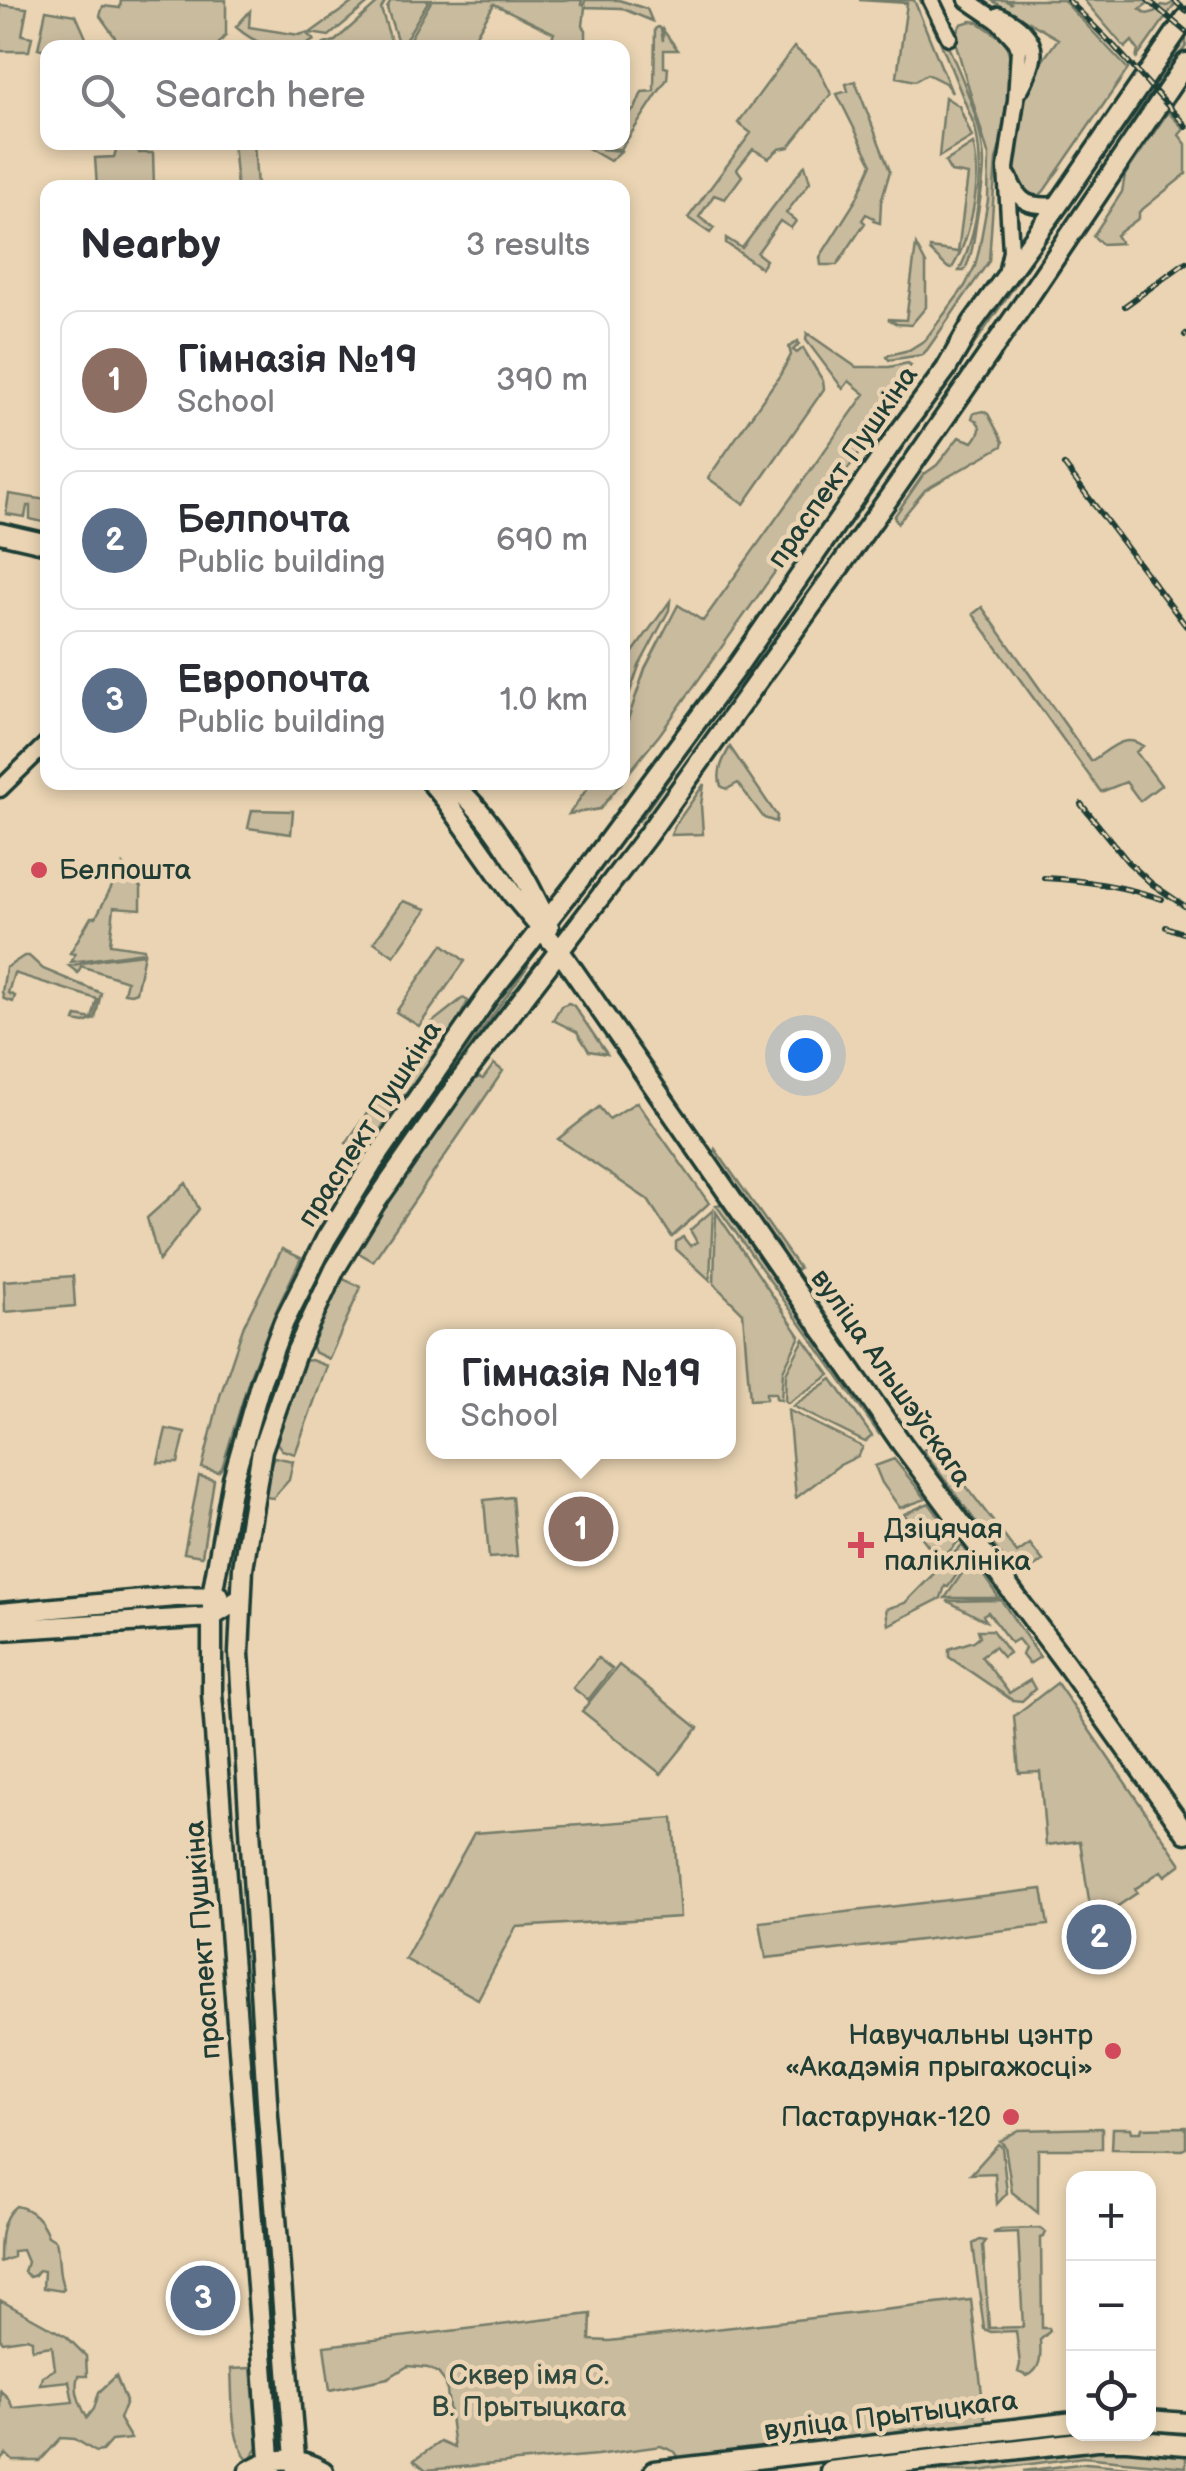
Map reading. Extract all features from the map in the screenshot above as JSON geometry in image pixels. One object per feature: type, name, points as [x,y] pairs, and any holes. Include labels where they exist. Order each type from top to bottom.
[{"type":"main road","name":"праспект Пушкіна","points":[[270,2466],[214,1711],[211,1616],[224,1518],[260,1381],[315,1260],[372,1164],[491,992],[739,664],[1186,18]]},
{"type":"main road","name":"праспект Пушкіна","points":[[296,2466],[268,2121],[239,1653],[240,1599],[262,1450],[297,1350],[330,1278],[375,1204],[459,1082],[646,836],[973,377],[1186,63]]},
{"type":"main road","points":[[0,533],[40,542]]},
{"type":"main road","name":"вуліца Альшэўскага","points":[[438,790],[513,895],[543,924]]},
{"type":"main road","name":"вуліца Альшэўскага","points":[[458,790],[476,808],[528,883],[543,924],[559,950],[902,1444],[1186,1832]]},
{"type":"main road","points":[[624,818],[627,832],[646,836]]},
{"type":"main road","points":[[528,883],[560,888],[580,879]]},
{"type":"main road","points":[[180,1597],[200,1588],[218,1565]]},
{"type":"main road","points":[[0,1613],[212,1595],[240,1599]]},
{"type":"main road","points":[[0,1630],[211,1616],[240,1599]]},
{"type":"main road","points":[[174,1619],[192,1630],[212,1654]]},
{"type":"main road","points":[[1156,2421],[1186,2423]]},
{"type":"main road","name":"вуліца Прытыцкага","points":[[665,2470],[1066,2423]]},
{"type":"main road","name":"вуліца Прытыцкага","points":[[830,2471],[1096,2440],[1186,2445]]},
{"type":"main road","points":[[249,2471],[296,2466],[323,2471]]},
{"type":"street","points":[[931,0],[948,37]]},
{"type":"street","points":[[967,0],[999,22],[1016,41],[1019,61],[1006,168],[1011,251],[1006,275]]},
{"type":"street","points":[[1006,168],[1021,199],[1033,206],[1058,206]]},
{"type":"street","points":[[0,789],[40,750]]},
{"type":"green space","points":[[121,0],[226,0],[226,35],[222,40],[117,40],[100,16],[103,6],[120,8]]},
{"type":"green space","points":[[356,0],[372,0],[329,36],[310,33]]},
{"type":"green space","points":[[381,0],[386,0],[381,9],[391,40],[336,40]]},
{"type":"green space","points":[[391,0],[429,0],[405,40],[397,40],[387,8]]},
{"type":"green space","points":[[432,0],[582,0],[584,5],[585,0],[619,0],[647,9],[652,21],[621,8],[585,7],[586,40],[551,40],[554,33],[494,4],[477,40],[409,40]]},
{"type":"green space","points":[[859,0],[914,0],[952,93],[945,83],[927,74],[915,81],[897,77],[907,3]]},
{"type":"green space","points":[[920,0],[926,0],[953,58],[982,144],[982,191],[973,245],[964,271],[959,271],[971,238],[978,200],[978,144],[975,127]]},
{"type":"green space","points":[[991,0],[1012,4],[1008,0],[1063,0],[1128,69],[1036,199],[1027,197],[1014,178],[1015,164],[1028,81],[1058,39]]},
{"type":"green space","points":[[1084,0],[1144,0],[1148,3],[1140,9],[1147,14],[1178,0],[1136,59],[1138,50],[1132,41],[1125,48]]},
{"type":"green space","points":[[0,5],[27,8],[22,35],[32,37],[29,51],[0,51]]},
{"type":"green space","points":[[46,10],[76,15],[87,40],[40,40],[38,49]]},
{"type":"green space","points":[[250,11],[249,27],[306,33],[314,40],[255,40],[236,27]]},
{"type":"green space","points":[[971,21],[1002,39],[1012,62],[1004,132],[996,160],[989,261],[922,355],[889,360],[889,355],[909,350],[925,340],[965,286],[979,250],[988,200],[989,157],[955,41],[961,24]]},
{"type":"green space","points":[[655,29],[661,29],[663,41],[663,30],[678,50],[664,50],[667,79],[630,135],[630,112],[642,92],[654,91]]},
{"type":"green space","points":[[1186,38],[1186,46],[1106,154],[854,518],[639,821],[635,821],[923,413],[1102,150]]},
{"type":"green space","points":[[794,47],[818,68],[831,94],[789,147],[779,149],[769,158],[753,149],[737,169],[742,176],[725,199],[714,195],[699,217],[714,228],[710,233],[688,218],[751,133],[738,123]]},
{"type":"green space","points":[[855,81],[890,171],[880,223],[866,214],[862,220],[865,223],[837,265],[821,265],[820,257],[856,200],[872,164],[837,94],[848,91],[846,84]]},
{"type":"green space","points":[[945,97],[959,106],[972,137],[939,157]]},
{"type":"green space","points":[[1168,112],[1184,129],[1179,135],[1186,144],[1186,174],[1116,235],[1121,243],[1102,244],[1093,236],[1122,192],[1125,175]]},
{"type":"green space","points":[[973,144],[977,174],[973,208],[965,241],[952,268],[948,268],[930,248],[958,252],[968,175],[951,172],[945,162]]},
{"type":"green space","points":[[116,150],[153,153],[154,180],[97,180],[95,158],[114,157]]},
{"type":"green space","points":[[234,150],[254,150],[257,180],[236,180]]},
{"type":"green space","points":[[591,150],[621,151],[610,161]]},
{"type":"green space","points":[[805,165],[810,182],[786,213],[796,221],[791,228],[780,221],[757,253],[766,260],[761,268],[726,243],[726,238],[742,248]]},
{"type":"green space","points":[[916,245],[926,264],[926,307],[911,325],[897,324],[888,319],[906,320]]},
{"type":"green space","points":[[807,333],[856,367],[911,365],[897,384],[894,404],[630,771],[630,713],[645,669],[678,605],[703,621],[865,394],[849,381],[843,389],[806,340]]},
{"type":"green space","points":[[798,341],[793,350],[797,353],[803,348],[824,389],[744,504],[708,478],[780,375],[791,355],[789,347]]},
{"type":"green space","points":[[983,411],[1002,446],[925,490],[898,523],[894,517],[923,475],[937,465],[959,437],[973,442],[980,426],[972,418],[974,413]]},
{"type":"green space","points":[[9,494],[40,499],[40,521],[30,519],[30,506],[25,517],[6,514]]},
{"type":"green space","points":[[670,601],[630,692],[630,656]]},
{"type":"green space","points":[[982,607],[1091,761],[1116,744],[1136,742],[1143,746],[1136,752],[1161,785],[1140,801],[1126,782],[1101,792],[973,614]]},
{"type":"green space","points":[[730,747],[777,816],[776,822],[764,818],[738,783],[727,789],[721,786],[720,771]]},
{"type":"green space","points":[[704,784],[703,834],[671,835],[675,825]]},
{"type":"green space","points":[[586,790],[615,790],[600,809],[569,814]]},
{"type":"green space","points":[[252,810],[293,811],[291,834],[248,828]]},
{"type":"green space","points":[[123,865],[141,888],[141,909],[114,907],[110,944],[144,952],[71,962],[75,954],[70,953],[91,917],[96,917]]},
{"type":"green space","points":[[403,901],[427,909],[394,956],[374,942]]},
{"type":"green space","points":[[443,944],[465,961],[419,1026],[396,1012]]},
{"type":"green space","points":[[144,954],[136,992],[131,994],[124,993],[127,981],[81,966],[78,973],[69,966],[102,959]]},
{"type":"green space","points":[[24,956],[43,969],[101,993],[95,1019],[75,1021],[77,1016],[92,1019],[97,999],[14,973],[8,993],[15,996],[13,1002],[4,999],[6,968]]},
{"type":"green space","points":[[525,962],[528,966],[378,1175],[327,1260],[370,1181]]},
{"type":"green space","points":[[463,998],[468,1001],[455,1026],[366,1149],[361,1151],[346,1143],[430,1024]]},
{"type":"green space","points":[[569,1003],[607,1054],[589,1051],[577,1032],[553,1020],[561,1006]]},
{"type":"green space","points":[[494,1064],[503,1071],[373,1261],[359,1253],[358,1246],[387,1199],[464,1090],[478,1077],[483,1079]]},
{"type":"green space","points":[[637,1102],[709,1203],[672,1237],[648,1200],[558,1139],[599,1107],[609,1119]]},
{"type":"green space","points":[[715,1149],[799,1268],[794,1271],[713,1156]]},
{"type":"green space","points":[[186,1183],[199,1209],[159,1261],[147,1218]]},
{"type":"green space","points":[[721,1204],[881,1431],[879,1434],[716,1205]]},
{"type":"green space","points":[[713,1210],[710,1280],[676,1249],[676,1242],[683,1237],[690,1246],[697,1242],[690,1230]]},
{"type":"green space","points":[[716,1212],[800,1336],[783,1371],[781,1400],[775,1393],[766,1393],[766,1399],[750,1400],[743,1313],[714,1284]]},
{"type":"green space","points":[[282,1249],[301,1258],[251,1373],[222,1468],[218,1472],[202,1468],[220,1396],[244,1325]]},
{"type":"green space","points":[[320,1268],[324,1269],[290,1339],[263,1411],[230,1562],[241,1483],[271,1377]]},
{"type":"green space","points":[[73,1276],[75,1306],[5,1312],[4,1281]]},
{"type":"green space","points":[[341,1278],[361,1287],[329,1359],[314,1352],[311,1345]]},
{"type":"green space","points":[[804,1339],[830,1375],[788,1403],[786,1373]]},
{"type":"green space","points":[[304,1361],[327,1366],[295,1454],[282,1450],[276,1442]]},
{"type":"green space","points":[[832,1379],[872,1436],[865,1442],[793,1406]]},
{"type":"green space","points":[[788,1410],[863,1447],[858,1456],[796,1498]]},
{"type":"green space","points":[[166,1429],[185,1433],[178,1463],[158,1463]]},
{"type":"green space","points":[[931,1440],[1017,1553],[1030,1544],[1043,1561],[1018,1578],[923,1451]]},
{"type":"green space","points":[[274,1457],[293,1461],[289,1480],[273,1498],[265,1497]]},
{"type":"green space","points":[[894,1459],[926,1499],[900,1508],[875,1466]]},
{"type":"green space","points":[[199,1476],[214,1480],[202,1556],[184,1553]]},
{"type":"green space","points":[[512,1497],[517,1556],[489,1558],[484,1500]]},
{"type":"green space","points":[[929,1503],[958,1542],[940,1561],[904,1514]]},
{"type":"green space","points":[[962,1545],[970,1556],[945,1586],[941,1598],[888,1625],[886,1609],[905,1603]]},
{"type":"green space","points":[[972,1559],[999,1598],[945,1598]]},
{"type":"green space","points":[[1001,1600],[1040,1657],[1029,1664],[1018,1639],[1011,1643],[988,1612],[983,1615],[986,1621],[947,1601]]},
{"type":"green space","points":[[978,1630],[992,1630],[1009,1653],[1003,1657],[994,1647],[981,1656],[1009,1693],[1030,1680],[1035,1689],[1022,1701],[1012,1700],[949,1657],[949,1649],[974,1641],[980,1636]]},
{"type":"green space","points":[[598,1658],[612,1669],[588,1700],[573,1688]]},
{"type":"green space","points":[[619,1665],[698,1728],[661,1774],[582,1711]]},
{"type":"green space","points":[[1057,1683],[1181,1864],[1165,1876],[1161,1871],[1135,1889],[1137,1893],[1112,1910],[1111,1919],[1092,1920],[1080,1841],[1046,1845],[1040,1772],[1019,1773],[1014,1716]]},
{"type":"green space","points":[[673,1818],[680,1917],[516,1927],[478,1999],[405,1959],[474,1833]]},
{"type":"green space","points":[[1042,1889],[1048,1925],[766,1958],[760,1922]]},
{"type":"green space","points":[[1186,2127],[1186,2148],[1182,2150],[1112,2149],[1113,2128],[1141,2132],[1142,2128]]},
{"type":"green space","points":[[1102,2128],[1102,2149],[1038,2149],[1038,2213],[1012,2192],[1005,2146],[1000,2141],[1019,2130]]},
{"type":"green space","points":[[998,2144],[1002,2147],[1007,2193],[997,2204],[995,2173],[971,2174]]},
{"type":"green space","points":[[16,2206],[36,2216],[48,2236],[56,2241],[62,2291],[43,2288],[44,2271],[30,2277],[24,2272],[27,2262],[22,2250],[13,2251],[13,2257],[0,2262],[4,2223]]},
{"type":"green space","points":[[1040,2228],[1046,2232],[1041,2238],[1042,2328],[1050,2331],[1040,2340],[1038,2366],[1027,2376],[1018,2372],[1016,2331],[984,2329],[973,2244],[986,2241],[983,2245],[989,2328],[1023,2327],[1018,2232],[993,2233],[1001,2229]]},
{"type":"green space","points":[[0,2300],[67,2337],[86,2356],[87,2376],[78,2376],[76,2387],[87,2418],[99,2392],[116,2376],[126,2401],[119,2419],[131,2439],[111,2441],[96,2452],[75,2439],[61,2438],[40,2461],[13,2461],[6,2454],[0,2461],[0,2390],[13,2408],[73,2402],[69,2381],[40,2384],[42,2376],[55,2369],[52,2346],[32,2349],[32,2340],[27,2338],[3,2342],[0,2339]]},
{"type":"green space","name":"Сквер імя С. В. Прытыцкага","points":[[971,2300],[983,2426],[681,2461],[675,2452],[661,2446],[426,2470],[414,2460],[440,2442],[454,2448],[446,2383],[438,2373],[408,2366],[388,2378],[330,2390],[324,2346],[591,2314],[590,2340],[609,2341]]},
{"type":"green space","points":[[251,2368],[258,2447],[249,2460],[235,2430],[231,2369]]},
{"type":"green space","points":[[1120,2447],[1186,2454],[1186,2467],[1083,2457],[979,2471],[896,2471]]},
{"type":"green space","points":[[1086,2463],[1172,2471],[1023,2471]]},
{"type":"railway","points":[[1068,0],[1186,126]]},
{"type":"railway","points":[[1148,0],[1186,32]]},
{"type":"railway","points":[[1174,0],[1186,11]]},
{"type":"railway","points":[[1125,306],[1186,262]]},
{"type":"railway","points":[[1064,465],[1186,626]]},
{"type":"railway","points":[[1081,804],[1128,862],[1186,907]]},
{"type":"railway","points":[[1044,878],[1104,884],[1162,899]]},
{"type":"railway","points":[[1166,927],[1186,934]]},
{"type":"place","name":"Белпошта","points":[[39,870]]},
{"type":"place","name":"Гімназія №19","points":[[581,1529]]},
{"type":"place","name":"Дзіцячая паліклініка","points":[[861,1545]]},
{"type":"place","name":"Белпочта","points":[[1099,1937]]},
{"type":"place","name":"Навучальны цэнтр «Акадэмія прыгажосці»","points":[[1113,2051]]},
{"type":"place","name":"Пастарунак-120","points":[[1011,2117]]},
{"type":"place","name":"Европочта","points":[[203,2298]]}]
